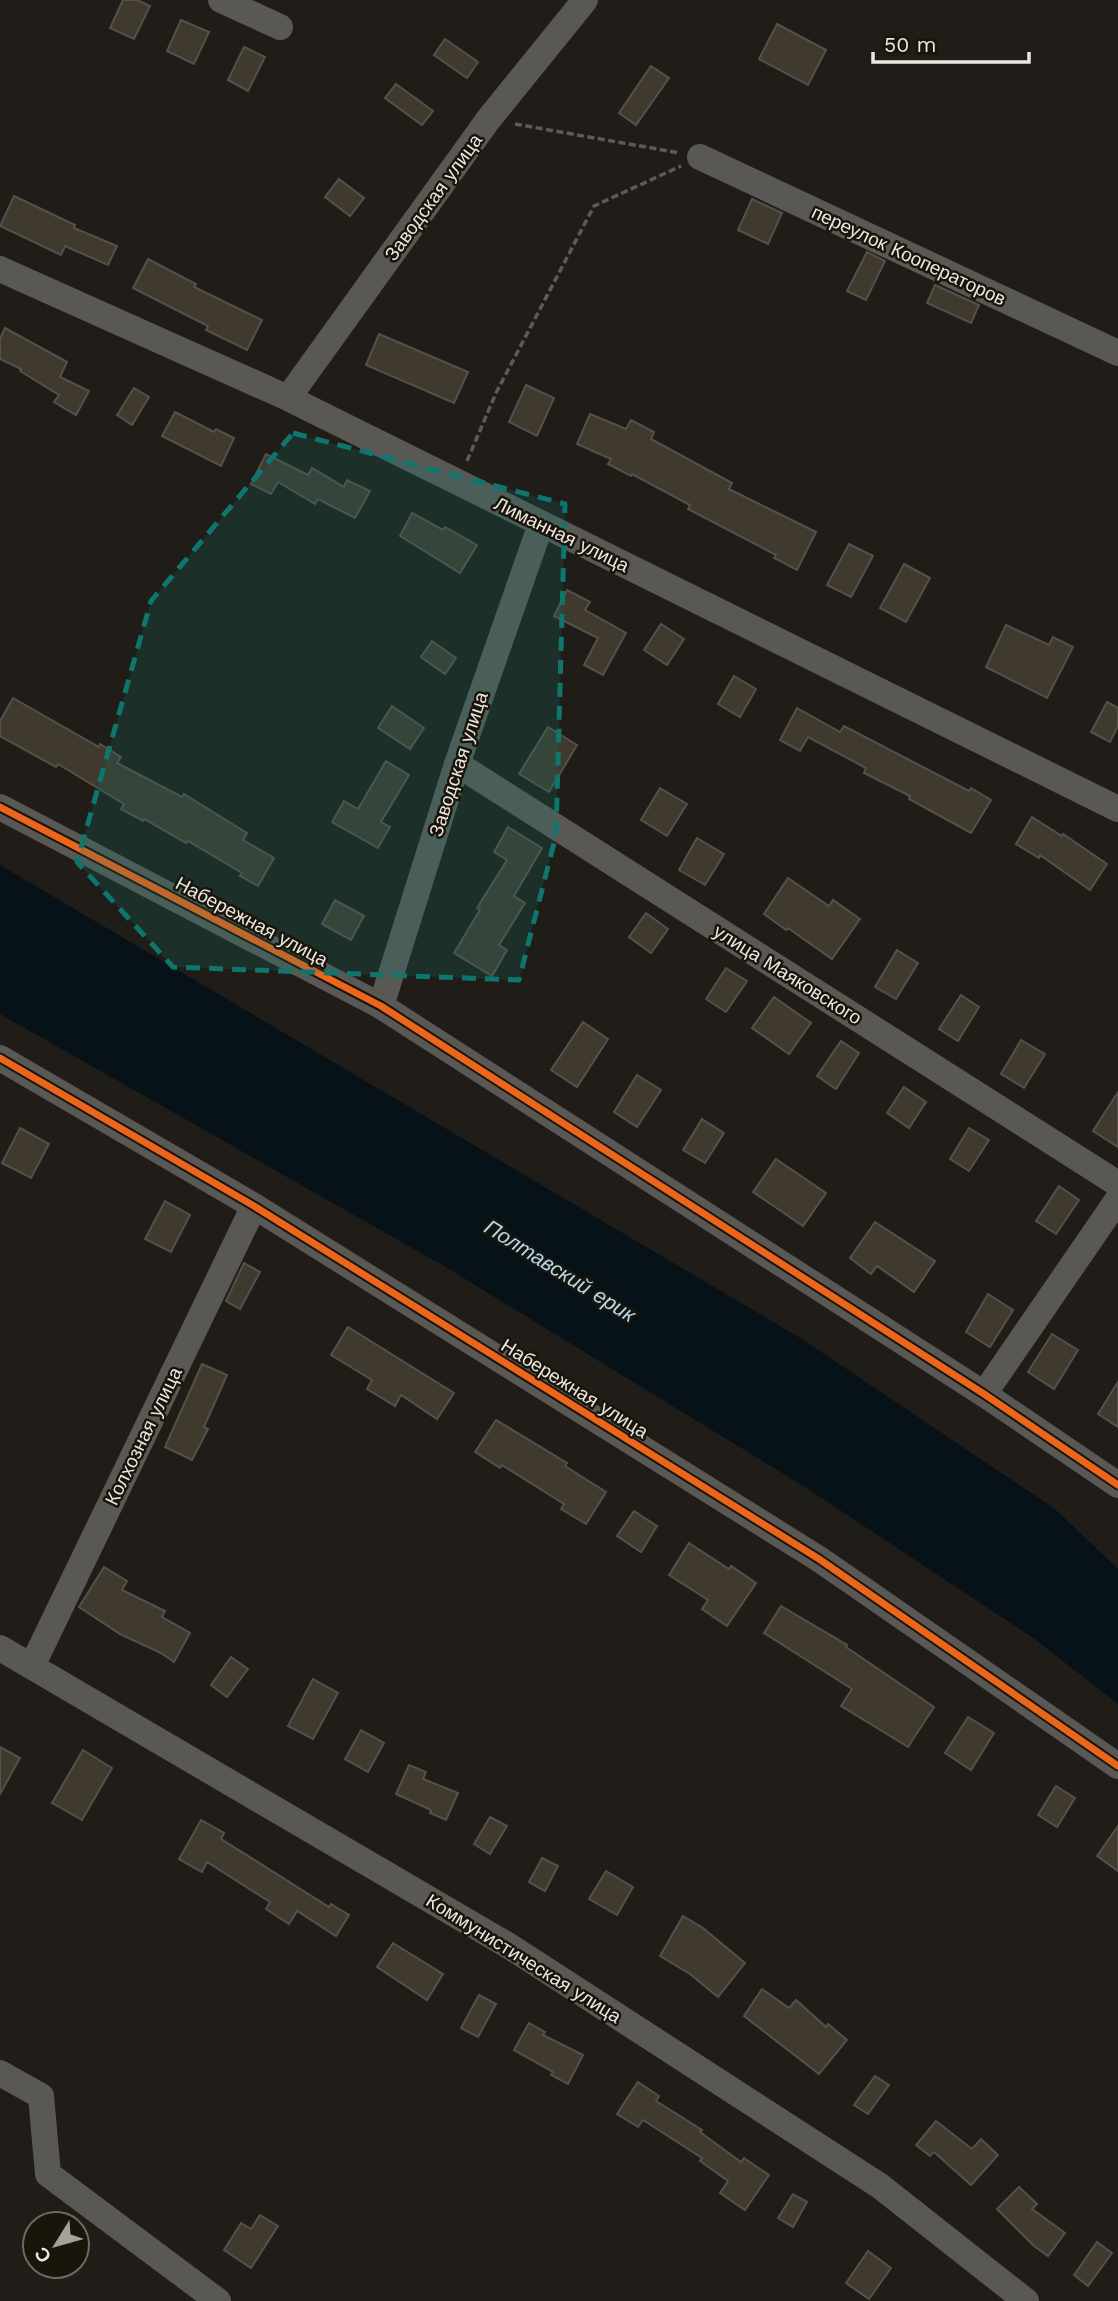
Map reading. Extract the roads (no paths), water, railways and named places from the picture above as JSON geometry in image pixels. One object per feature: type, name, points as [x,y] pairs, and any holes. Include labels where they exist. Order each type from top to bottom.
[{"type":"street","points":[[221,0],[280,27]]},
{"type":"street","name":"Заводская улица","points":[[288,398],[488,120],[585,0]]},
{"type":"street","name":"переулок Кооператоров","points":[[700,157],[1118,354]]},
{"type":"street","name":"Лиманная улица","points":[[0,269],[288,398],[1118,809]]},
{"type":"street","name":"Заводская улица","points":[[381,1006],[457,764],[541,524]]},
{"type":"street","name":"улица Маяковского","points":[[457,764],[1118,1184]]},
{"type":"street","name":"Набережная улица","points":[[0,807],[381,1006],[984,1394],[1118,1486]]},
{"type":"street","name":"Набережная улица","points":[[0,1058],[254,1206],[820,1559],[1118,1766]]},
{"type":"street","points":[[984,1394],[1118,1199]]},
{"type":"street","name":"Колхозная улица","points":[[32,1666],[254,1206]]},
{"type":"street","name":"Коммунистическая улица","points":[[0,1648],[509,1946],[880,2186],[1026,2301]]},
{"type":"street","points":[[0,2073],[41,2096],[48,2174],[218,2301]]},
{"type":"water","name":"Полтавский ерик","points":[[0,865],[802,1339],[1055,1509],[1118,1569],[1118,1704],[1036,1640],[808,1489],[444,1266],[0,1014]]}]
